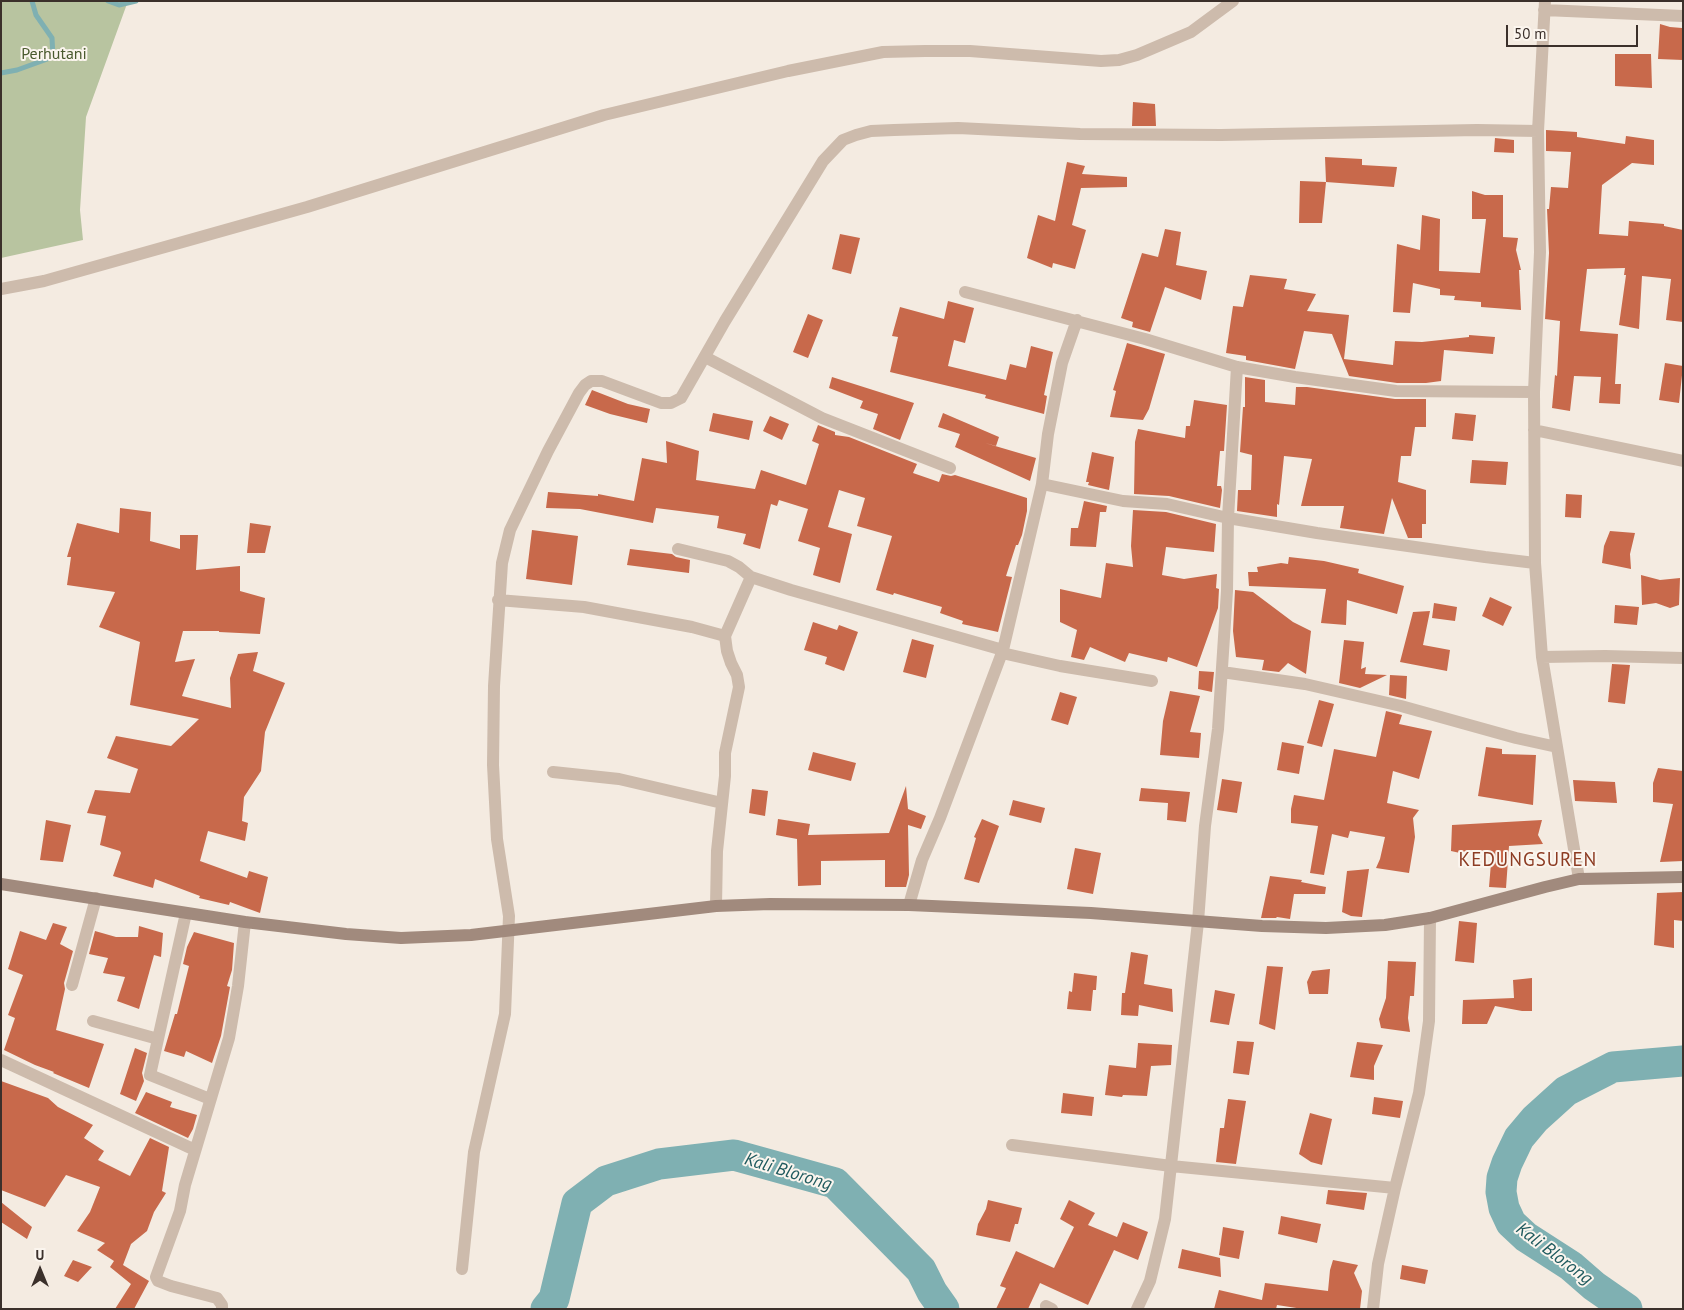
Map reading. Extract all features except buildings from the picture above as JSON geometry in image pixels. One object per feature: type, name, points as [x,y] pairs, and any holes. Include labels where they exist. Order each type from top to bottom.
[{"type":"street","points":[[1,289],[44,281],[308,207],[604,115],[788,71],[883,52],[970,51],[1101,61],[1119,60],[1137,55],[1191,32],[1233,1]]},
{"type":"street","points":[[1579,879],[1542,657],[1535,563],[1534,392],[1540,252],[1538,130],[1544,6],[1683,16]]},
{"type":"street","points":[[462,1269],[474,1152],[505,1014],[509,930],[507,900],[497,839],[493,776],[494,686],[498,600],[502,563],[510,530],[548,451],[585,385],[591,381],[602,381],[661,403],[671,403],[681,398],[823,161],[843,140],[856,135],[871,131],[958,128],[1080,134],[1222,135],[1538,130]]},
{"type":"street","points":[[965,292],[1145,338],[1237,367],[1396,391],[1534,392]]},
{"type":"street","points":[[909,905],[922,860],[940,818],[1003,651],[1042,484],[1048,434],[1062,363],[1077,320]]},
{"type":"street","points":[[705,357],[822,418],[950,468]]},
{"type":"street","points":[[1137,1309],[1150,1281],[1165,1219],[1198,922],[1204,834],[1218,729],[1227,591],[1228,518],[1237,367]]},
{"type":"street","points":[[1534,430],[1683,461]]},
{"type":"street","points":[[1042,484],[1130,502],[1182,506],[1228,518],[1317,533],[1535,563]]},
{"type":"street","points":[[678,549],[728,561],[751,577],[1003,651],[1060,666],[1152,681]]},
{"type":"street","points":[[716,906],[717,851],[725,753],[739,687],[737,675],[727,651],[725,636],[751,577]]},
{"type":"street","points":[[498,600],[584,606],[725,636]]},
{"type":"street","points":[[1542,657],[1683,658]]},
{"type":"street","points":[[1222,672],[1305,684],[1557,747]]},
{"type":"street","points":[[553,772],[619,779],[722,803]]},
{"type":"street","points":[[1,884],[245,922],[346,934],[401,938],[471,935],[716,906],[826,904],[909,905],[1091,914],[1262,926],[1326,928],[1385,925],[1430,918],[1579,879],[1683,877]]},
{"type":"street","points":[[72,985],[96,898]]},
{"type":"street","points":[[186,913],[150,1075],[210,1099]]},
{"type":"street","points":[[1373,1309],[1378,1264],[1395,1188],[1413,1124],[1422,1075],[1429,1021],[1430,918]]},
{"type":"street","points":[[222,1309],[222,1305],[217,1298],[171,1286],[158,1281],[156,1277],[180,1211],[195,1150],[234,1014],[245,922]]},
{"type":"street","points":[[93,1021],[158,1039]]},
{"type":"street","points":[[1,1060],[195,1150]]},
{"type":"street","points":[[1012,1146],[1171,1166],[1395,1188]]},
{"type":"green space","name":"Perhutani","points":[[1,1],[128,1],[86,117],[80,210],[83,240],[1,258]]},
{"type":"waterway","points":[[1,73],[17,70],[53,57],[52,38],[36,15],[32,1]]},
{"type":"waterway","points":[[108,1],[119,5],[136,1]]},
{"type":"waterway","name":"Kali Blorong","points":[[1627,1309],[1594,1286],[1571,1266],[1526,1237],[1511,1223],[1504,1208],[1501,1192],[1502,1178],[1519,1138],[1535,1119],[1566,1091],[1613,1067],[1683,1061]]},
{"type":"waterway","name":"Kali Blorong","points":[[546,1309],[554,1299],[577,1203],[606,1181],[659,1164],[734,1155],[835,1183],[921,1270],[932,1292],[944,1309]]},
{"type":"district","name":"KEDUNGSUREN","points":[[1528,861]]}]
